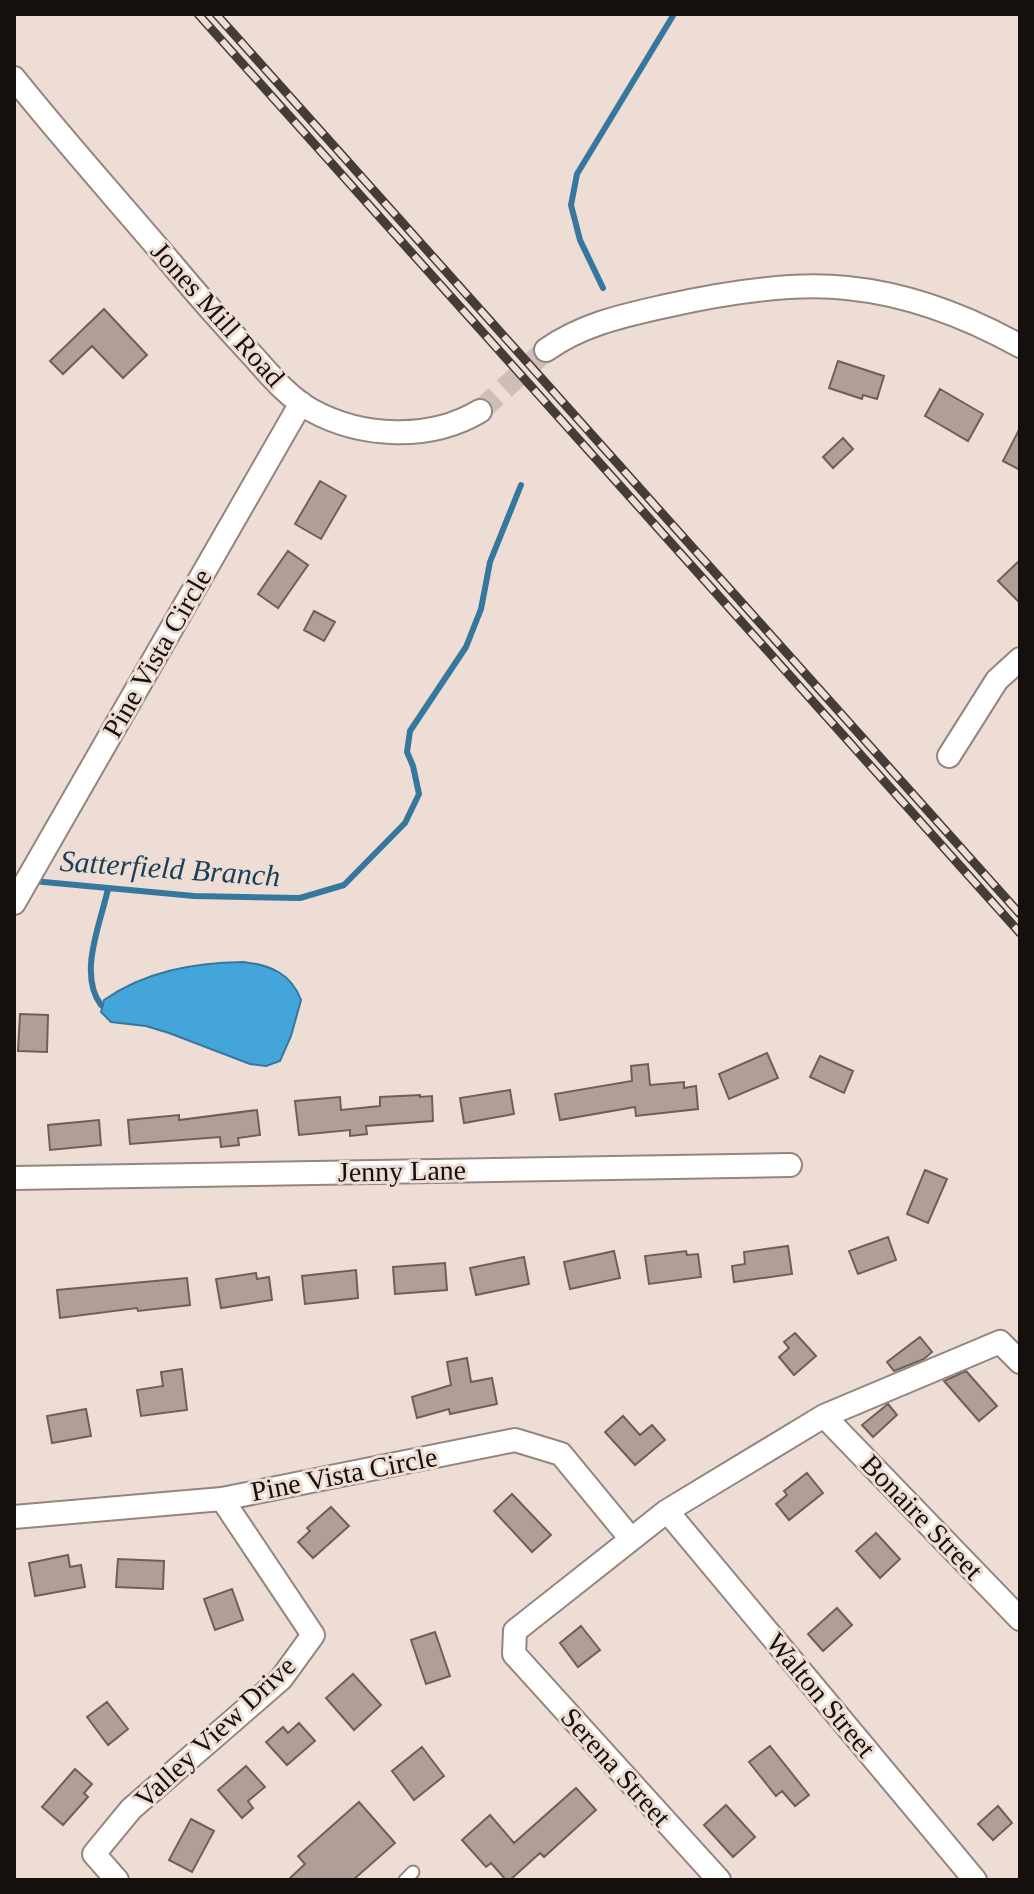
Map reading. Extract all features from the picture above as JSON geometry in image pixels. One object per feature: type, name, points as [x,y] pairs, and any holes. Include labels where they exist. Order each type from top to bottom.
[{"type":"street","name":"Jones Mill Road","points":[[14,78],[210,309],[282,388],[301,403],[324,416],[353,426],[404,432],[437,430],[480,411]]},
{"type":"street","points":[[546,350],[574,333],[620,316],[719,294],[827,286],[908,299],[1020,346]]},
{"type":"street","name":"Pine Vista Circle","points":[[14,903],[301,403]]},
{"type":"street","points":[[949,756],[997,680],[1020,659]]},
{"type":"street","name":"Jenny Lane","points":[[14,1178],[790,1165]]},
{"type":"street","points":[[631,1539],[667,1511],[824,1416],[1000,1342],[1020,1362]]},
{"type":"street","name":"Bonaire Street","points":[[824,1416],[1020,1619]]},
{"type":"street","name":"Pine Vista Circle","points":[[14,1517],[222,1499],[515,1440],[561,1454],[631,1539]]},
{"type":"street","name":"Valley View Drive","points":[[117,1880],[94,1854],[131,1809],[281,1679],[313,1635],[222,1499]]},
{"type":"street","name":"Walton Street","points":[[667,1511],[975,1880]]},
{"type":"street","name":"Serena Street","points":[[631,1539],[515,1631],[514,1654],[719,1880]]},
{"type":"water","points":[[243,962],[278,972],[292,983],[301,1000],[280,1061],[266,1066],[250,1064],[146,1026],[111,1022],[101,1012],[104,1000],[153,975],[206,964]]},
{"type":"building","points":[[104,309],[147,355],[123,378],[92,346],[63,374],[50,361]]},
{"type":"building","points":[[838,361],[884,376],[877,399],[863,395],[862,399],[829,388]]},
{"type":"building","points":[[940,389],[983,414],[968,441],[925,416]]},
{"type":"building","points":[[1020,428],[1020,470],[1003,461]]},
{"type":"building","points":[[843,438],[853,449],[833,468],[823,457]]},
{"type":"building","points":[[320,481],[346,496],[321,539],[295,524]]},
{"type":"building","points":[[288,551],[308,565],[278,608],[258,594]]},
{"type":"building","points":[[1020,560],[1020,603],[998,581]]},
{"type":"building","points":[[314,611],[335,622],[324,641],[304,630]]},
{"type":"building","points":[[20,1014],[48,1015],[47,1052],[18,1051]]},
{"type":"building","points":[[767,1053],[778,1078],[729,1099],[719,1074]]},
{"type":"building","points":[[820,1056],[853,1071],[844,1093],[810,1077]]},
{"type":"building","points":[[648,1064],[650,1085],[684,1082],[684,1088],[696,1086],[698,1109],[636,1116],[635,1107],[560,1120],[555,1094],[632,1081],[631,1066]]},
{"type":"building","points":[[510,1090],[514,1114],[464,1123],[460,1098]]},
{"type":"building","points":[[432,1096],[433,1121],[366,1126],[367,1134],[350,1136],[350,1130],[299,1135],[295,1101],[340,1097],[341,1110],[380,1106],[380,1097]]},
{"type":"building","points":[[257,1110],[260,1135],[238,1138],[239,1145],[221,1147],[220,1137],[130,1144],[128,1120],[179,1115],[179,1120]]},
{"type":"building","points":[[99,1120],[101,1145],[50,1150],[48,1125]]},
{"type":"building","points":[[925,1170],[947,1179],[928,1223],[907,1214]]},
{"type":"building","points":[[888,1237],[896,1260],[858,1274],[849,1251]]},
{"type":"building","points":[[788,1246],[792,1274],[734,1282],[732,1266],[745,1264],[744,1252]]},
{"type":"building","points":[[614,1251],[620,1278],[570,1289],[564,1262]]},
{"type":"building","points":[[686,1251],[687,1255],[698,1254],[701,1277],[649,1284],[645,1256]]},
{"type":"building","points":[[524,1257],[529,1284],[476,1295],[470,1268]]},
{"type":"building","points":[[445,1263],[447,1290],[395,1294],[393,1267]]},
{"type":"building","points":[[356,1270],[358,1298],[305,1304],[302,1276]]},
{"type":"building","points":[[256,1273],[257,1279],[269,1277],[272,1300],[221,1308],[216,1279]]},
{"type":"building","points":[[187,1278],[190,1305],[60,1318],[57,1290]]},
{"type":"building","points":[[795,1333],[816,1356],[794,1375],[779,1357],[789,1348],[784,1342]]},
{"type":"building","points":[[920,1337],[932,1352],[924,1359],[894,1371],[887,1362]]},
{"type":"building","points":[[467,1358],[471,1382],[492,1378],[497,1404],[450,1414],[449,1409],[417,1418],[412,1397],[451,1385],[447,1362]]},
{"type":"building","points":[[182,1369],[187,1410],[141,1416],[137,1390],[163,1386],[161,1372]]},
{"type":"building","points":[[966,1371],[997,1406],[979,1421],[944,1381]]},
{"type":"building","points":[[888,1404],[897,1415],[873,1437],[862,1425]]},
{"type":"building","points":[[86,1409],[91,1436],[52,1443],[47,1416]]},
{"type":"building","points":[[623,1416],[640,1435],[652,1425],[665,1440],[635,1465],[605,1432]]},
{"type":"building","points":[[807,1473],[823,1493],[789,1520],[776,1504],[787,1495],[784,1491]]},
{"type":"building","points":[[512,1494],[551,1535],[532,1552],[494,1511]]},
{"type":"building","points":[[331,1507],[349,1526],[313,1558],[298,1542],[310,1531],[307,1528]]},
{"type":"building","points":[[876,1533],[900,1559],[880,1578],[856,1551]]},
{"type":"building","points":[[68,1555],[70,1567],[81,1565],[85,1587],[35,1596],[29,1563]]},
{"type":"building","points":[[118,1559],[164,1561],[163,1589],[116,1587]]},
{"type":"building","points":[[232,1589],[243,1620],[215,1630],[204,1599]]},
{"type":"building","points":[[837,1608],[852,1625],[823,1651],[808,1634]]},
{"type":"building","points":[[581,1626],[600,1650],[578,1667],[560,1643]]},
{"type":"building","points":[[435,1632],[450,1676],[426,1684],[411,1640]]},
{"type":"building","points":[[353,1674],[381,1705],[354,1730],[326,1698]]},
{"type":"building","points":[[107,1702],[128,1729],[108,1745],[87,1717]]},
{"type":"building","points":[[299,1723],[315,1741],[287,1765],[266,1742],[283,1727],[288,1733]]},
{"type":"building","points":[[770,1746],[809,1795],[795,1806],[782,1791],[776,1796],[749,1762]]},
{"type":"building","points":[[422,1747],[444,1776],[414,1800],[392,1771]]},
{"type":"building","points":[[246,1766],[265,1787],[248,1801],[253,1808],[242,1818],[218,1790]]},
{"type":"building","points":[[75,1769],[92,1784],[84,1793],[88,1797],[63,1825],[42,1807]]},
{"type":"building","points":[[576,1788],[596,1810],[544,1857],[540,1853],[510,1880],[506,1880],[491,1863],[486,1867],[462,1840],[490,1815],[514,1843]]},
{"type":"building","points":[[359,1802],[395,1843],[353,1880],[288,1880],[305,1864],[298,1856]]},
{"type":"building","points":[[726,1805],[755,1837],[733,1857],[704,1825]]},
{"type":"building","points":[[998,1806],[1012,1823],[993,1840],[978,1824]]},
{"type":"building","points":[[191,1819],[214,1831],[192,1872],[169,1860]]},
{"type":"waterway","name":"Satterfield Branch","points":[[603,288],[580,240],[571,205],[577,174],[674,14]]},
{"type":"waterway","name":"Satterfield Branch","points":[[33,881],[194,896],[300,898],[344,885],[405,823],[419,794],[407,752],[410,731],[466,647],[481,609],[490,562],[521,485]]},
{"type":"waterway","points":[[101,1005],[94,993],[91,964],[108,889]]},
{"type":"tunnel","points":[[480,411],[546,350]]},
{"type":"railway","points":[[198,14],[1020,933]]},
{"type":"railway","points":[[216,14],[1020,914]]}]
